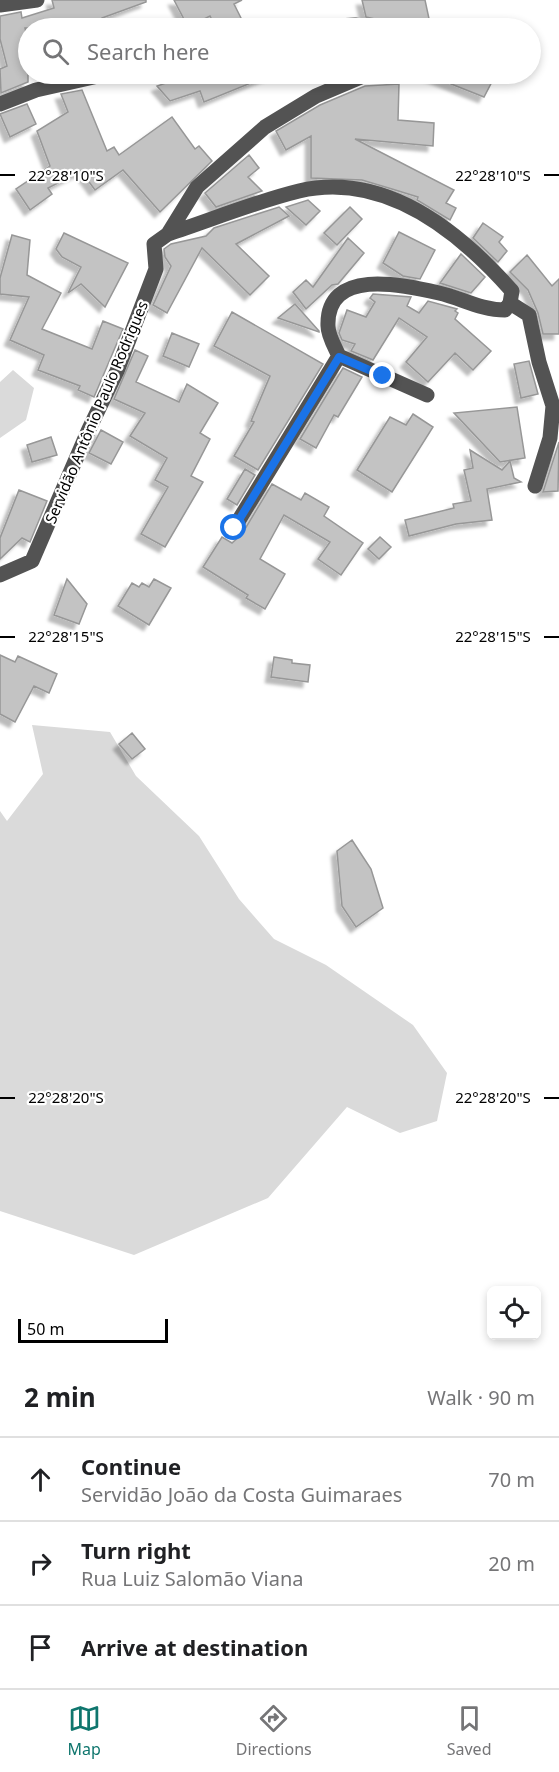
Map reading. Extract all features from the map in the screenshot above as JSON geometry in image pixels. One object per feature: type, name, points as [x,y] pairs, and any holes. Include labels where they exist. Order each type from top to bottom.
[{"type":"street","points":[[0,5],[37,0]]},
{"type":"street","points":[[0,104],[36,90],[63,84]]},
{"type":"street","points":[[168,234],[197,187],[265,127],[316,96],[344,84]]},
{"type":"street","points":[[168,234],[300,191],[337,186],[371,192],[418,209],[453,233],[512,291],[510,303],[505,310],[493,310],[439,293],[388,284],[355,285],[343,290],[330,304],[328,329],[339,357],[427,395]]},
{"type":"street","name":"Servidão Antônio Paulo Rodrigues","points":[[0,575],[32,561],[89,429],[117,371],[156,269],[154,244],[168,234]]},
{"type":"street","points":[[510,303],[529,315],[539,363],[553,406],[550,438],[535,486]]},
{"type":"street","points":[[234,528],[339,357]]},
{"type":"shaded area","points":[[13,370],[34,388],[26,420],[0,438],[0,382]]},
{"type":"shaded area","points":[[32,725],[110,732],[136,776],[199,836],[239,899],[274,939],[326,965],[413,1025],[447,1073],[437,1121],[400,1133],[347,1107],[268,1198],[134,1255],[0,1211],[0,811],[7,821],[43,774]]},
{"type":"building","points":[[52,0],[146,0],[146,2],[102,18],[22,18],[54,8]]},
{"type":"building","points":[[174,0],[242,0],[234,4],[241,18],[211,18],[210,16],[183,18]]},
{"type":"building","points":[[362,0],[425,0],[429,18],[370,18],[366,17]]},
{"type":"building","points":[[21,12],[22,18],[18,18],[18,84],[23,84],[1,93],[0,69],[7,66],[0,39],[0,16]]},
{"type":"building","points":[[163,84],[248,84],[204,102],[200,91],[170,101],[157,86]]},
{"type":"building","points":[[399,84],[398,120],[434,123],[433,146],[355,139],[454,190],[446,203],[456,208],[450,220],[417,200],[418,197],[392,189],[362,180],[311,178],[311,136],[286,150],[276,131],[320,105],[365,86]]},
{"type":"building","points":[[451,84],[491,84],[484,97]]},
{"type":"building","points":[[82,90],[107,151],[114,147],[119,155],[172,117],[195,149],[199,146],[212,161],[160,212],[123,170],[95,190],[81,171],[48,188],[52,194],[30,210],[16,189],[50,166],[37,131],[68,112],[61,94]]},
{"type":"building","points":[[27,104],[36,124],[10,137],[0,114]]},
{"type":"building","points":[[249,155],[259,168],[248,177],[262,191],[216,207],[205,193]]},
{"type":"building","points":[[308,200],[320,211],[306,225],[286,207]]},
{"type":"building","points":[[279,207],[289,216],[236,244],[269,276],[250,295],[202,248],[167,313],[153,305],[171,266],[165,257],[164,249],[171,244],[206,236],[214,228]]},
{"type":"building","points":[[350,207],[362,219],[337,245],[324,233]]},
{"type":"building","points":[[483,223],[503,237],[499,242],[507,251],[498,262],[473,238]]},
{"type":"building","points":[[399,232],[435,250],[420,279],[403,276],[383,263]]},
{"type":"building","points":[[64,233],[128,263],[105,307],[81,284],[68,293],[81,267],[62,257],[56,249]]},
{"type":"building","points":[[12,235],[30,240],[27,275],[61,293],[42,329],[92,349],[103,321],[123,329],[94,397],[78,390],[80,386],[38,370],[44,355],[10,340],[29,297],[0,294],[0,278]]},
{"type":"building","points":[[348,238],[364,253],[338,284],[332,285],[306,309],[293,292],[306,280],[313,287]]},
{"type":"building","points":[[461,254],[485,277],[471,293],[440,283]]},
{"type":"building","points":[[527,255],[552,286],[559,279],[559,334],[543,334],[538,313],[528,290],[510,272]]},
{"type":"building","points":[[373,294],[411,297],[407,306],[419,313],[428,301],[457,309],[455,319],[491,351],[473,370],[455,353],[428,382],[406,362],[427,337],[399,318],[373,360],[351,351],[355,344],[342,340],[339,333],[347,310],[366,317],[375,302],[370,298]]},
{"type":"building","points":[[295,304],[319,331],[319,332],[278,318]]},
{"type":"building","points":[[232,312],[323,364],[258,470],[234,456],[254,422],[251,421],[270,376],[214,346]]},
{"type":"building","points":[[172,333],[199,344],[189,367],[163,356]]},
{"type":"building","points":[[135,350],[148,356],[136,382],[179,402],[187,384],[218,403],[200,433],[210,439],[191,476],[203,482],[165,547],[141,534],[168,487],[155,480],[167,458],[130,436],[145,413],[114,399]]},
{"type":"building","points":[[529,361],[538,394],[521,398],[514,364]]},
{"type":"building","points":[[343,368],[362,377],[338,417],[334,415],[316,448],[300,439]]},
{"type":"building","points":[[517,407],[525,458],[500,462],[454,413]]},
{"type":"building","points":[[413,414],[433,427],[392,492],[357,470],[390,417],[406,425]]},
{"type":"building","points":[[101,430],[123,442],[111,464],[89,453]]},
{"type":"building","points":[[51,437],[57,455],[32,462],[27,445]]},
{"type":"building","points":[[559,442],[558,491],[543,492],[544,489]]},
{"type":"building","points":[[470,450],[502,470],[510,461],[514,478],[521,482],[487,489],[492,520],[456,524],[409,536],[405,520],[454,508],[453,504],[471,501],[464,470],[473,468]]},
{"type":"building","points":[[245,469],[255,475],[237,505],[227,499]]},
{"type":"building","points":[[272,484],[301,500],[305,493],[329,507],[324,516],[363,543],[341,575],[318,559],[330,542],[284,515],[260,559],[285,574],[265,609],[246,598],[248,595],[203,567],[222,537],[232,543],[242,534]]},
{"type":"building","points":[[19,490],[47,501],[30,542],[22,538],[0,559],[0,538]]},
{"type":"building","points":[[380,537],[391,547],[379,559],[368,549]]},
{"type":"building","points":[[67,579],[87,604],[79,624],[54,615]]},
{"type":"building","points":[[154,579],[171,588],[149,625],[118,606],[132,583],[139,587],[142,583],[149,587]]},
{"type":"building","points":[[0,655],[15,662],[18,656],[57,674],[49,693],[34,686],[15,722],[0,714]]},
{"type":"building","points":[[274,657],[292,660],[292,663],[310,665],[308,682],[271,677]]},
{"type":"building","points":[[132,733],[145,749],[132,759],[119,744]]},
{"type":"building","points":[[352,840],[371,869],[383,908],[356,927],[342,906],[337,851]]},
{"type":"route","points":[[234,528],[339,357],[383,376]]}]
